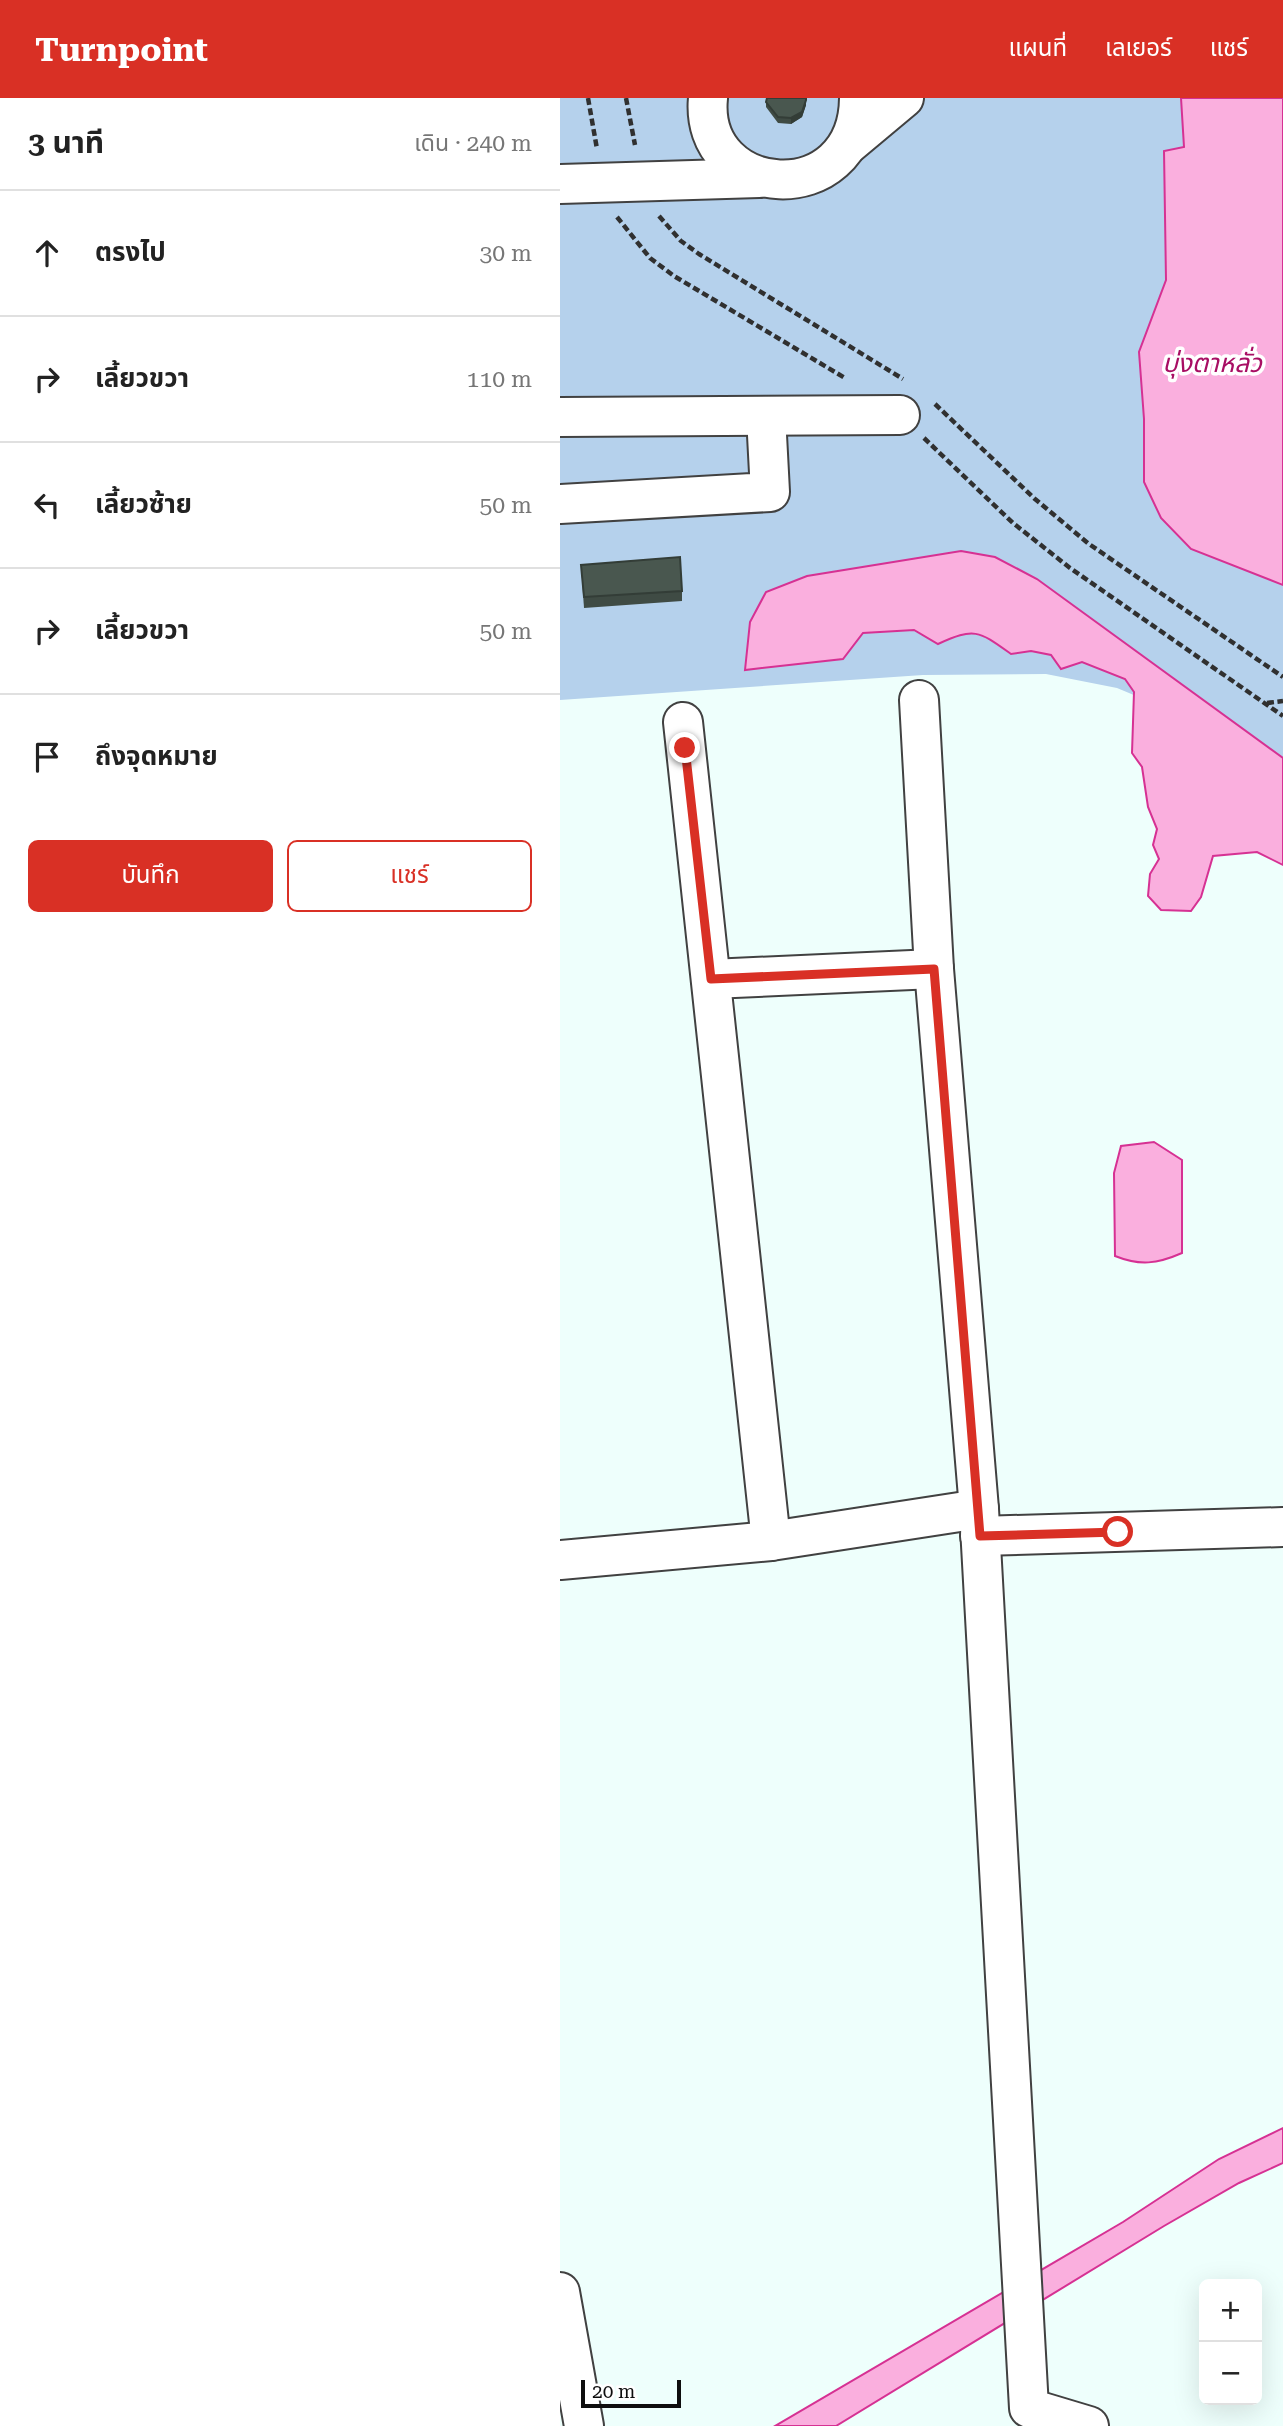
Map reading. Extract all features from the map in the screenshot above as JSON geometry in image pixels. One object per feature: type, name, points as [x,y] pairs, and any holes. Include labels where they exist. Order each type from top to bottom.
[{"type":"street","points":[[708,98],[707,111],[715,139],[733,163],[759,178]]},
{"type":"street","points":[[560,184],[759,178],[789,182],[818,173],[841,155],[856,129],[859,98]]},
{"type":"street","points":[[849,144],[904,98]]},
{"type":"street","points":[[560,417],[900,415]]},
{"type":"street","points":[[560,504],[770,492],[766,416]]},
{"type":"street","points":[[919,700],[934,969],[979,1522],[1029,2409],[1089,2426]]},
{"type":"street","points":[[683,722],[771,1541]]},
{"type":"street","points":[[711,979],[934,969]]},
{"type":"street","points":[[560,1560],[979,1522],[1283,1527]]},
{"type":"street","points":[[560,2292],[584,2426]]},
{"type":"path","points":[[1266,704],[1283,701]]},
{"type":"shaded area","points":[[560,98],[1283,98],[1283,779],[1213,728],[1117,688],[1046,674],[923,675],[560,700]]},
{"type":"water","name":"บุ่งตาหลั่ว","points":[[1181,98],[1283,98],[1283,585],[1191,549],[1161,518],[1144,482],[1144,419],[1139,352],[1166,280],[1164,151],[1184,147]]},
{"type":"water","points":[[961,551],[995,557],[1037,579],[1283,758],[1283,865],[1257,852],[1213,856],[1201,897],[1191,911],[1161,910],[1148,896],[1150,874],[1159,859],[1153,845],[1157,829],[1148,807],[1142,767],[1132,753],[1134,692],[1125,679],[1082,662],[1061,669],[1051,655],[1031,651],[1011,654],[984,636],[961,635],[938,644],[914,630],[863,633],[843,659],[745,670],[750,622],[766,592],[807,576]]},
{"type":"water","points":[[1154,1142],[1182,1160],[1182,1253],[1165,1260],[1132,1261],[1115,1256],[1114,1173],[1121,1146]]},
{"type":"water","points":[[1283,2128],[1283,2163],[1239,2183],[1164,2226],[836,2426],[775,2426],[1123,2222],[1219,2159]]},
{"type":"building","points":[[767,98],[806,100],[802,112],[791,118],[778,117],[766,102]]},
{"type":"building","points":[[680,557],[682,591],[584,597],[581,565]]},
{"type":"route","points":[[685,748],[711,979],[934,969],[980,1536],[1118,1532]]}]
